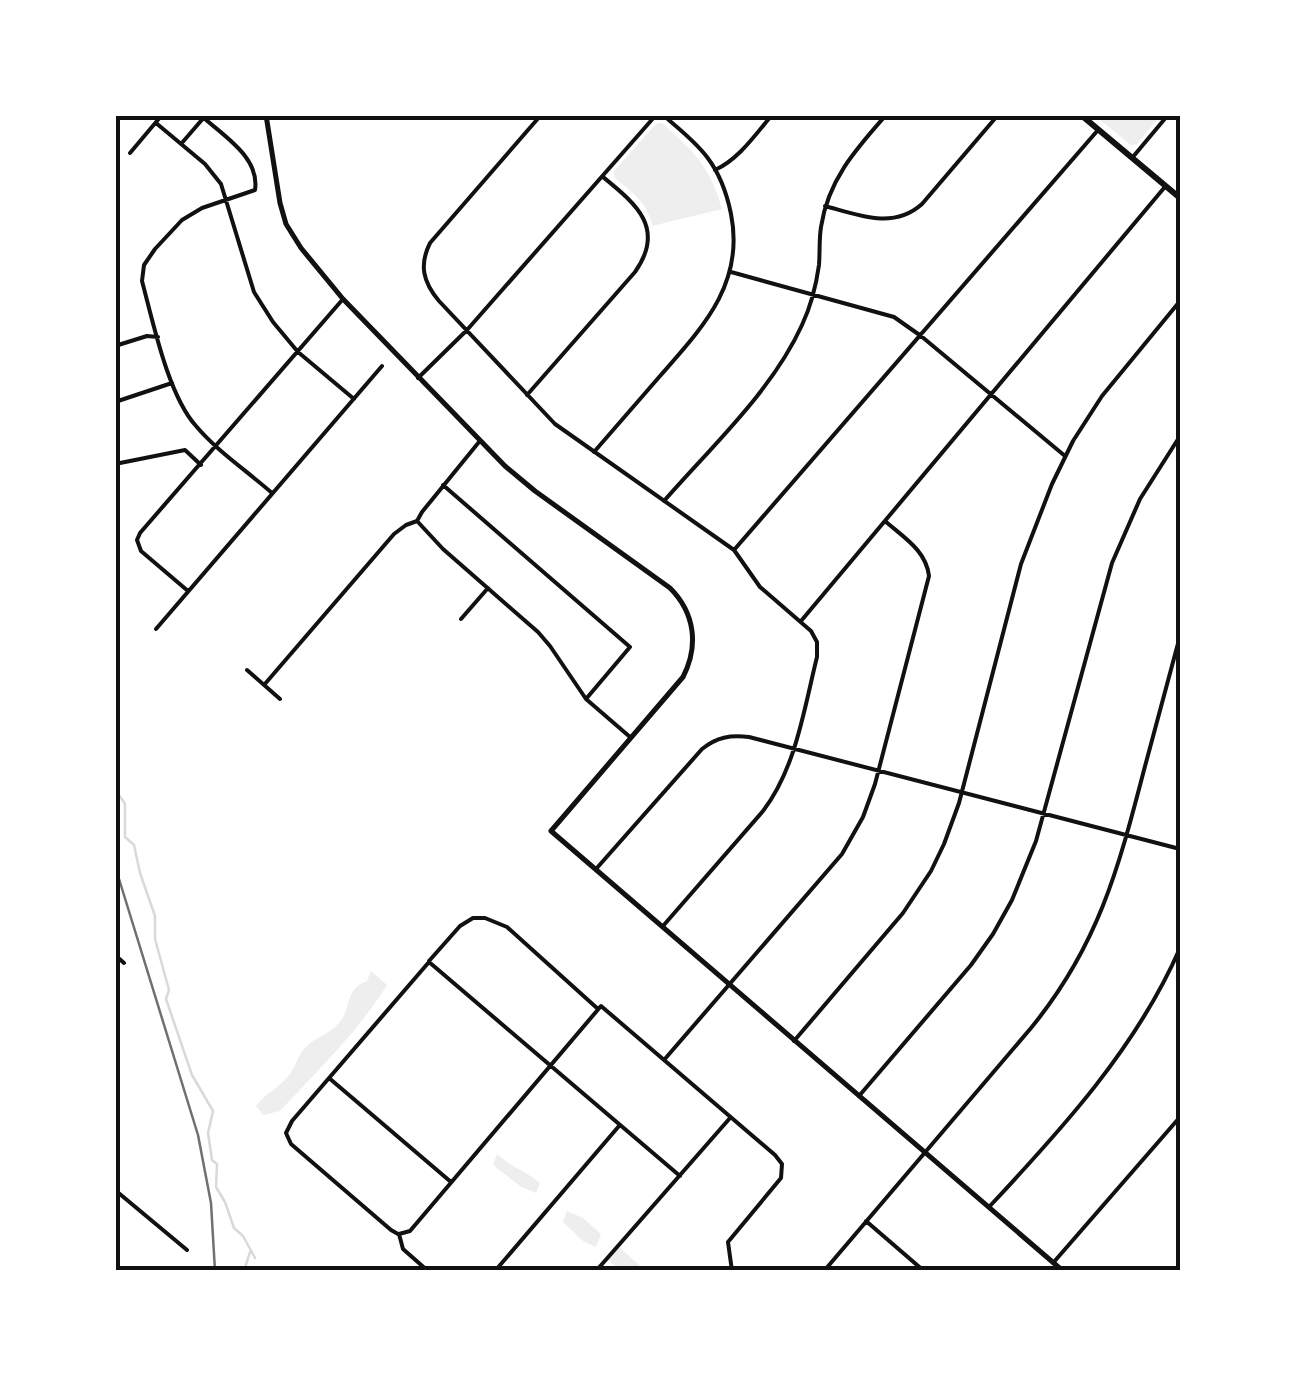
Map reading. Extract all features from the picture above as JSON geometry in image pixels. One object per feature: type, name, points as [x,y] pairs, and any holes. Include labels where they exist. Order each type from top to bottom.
[{"type":"main road","points":[[1081,115],[1180,198]]},
{"type":"street","points":[[130,153],[162,115]]},
{"type":"street","points":[[266,115],[286,224],[300,248],[343,299],[504,466],[670,588],[686,609],[693,632],[687,670],[551,832],[1063,1271]]},
{"type":"street","points":[[541,115],[436,236],[424,256],[430,292],[555,424],[734,550],[760,587],[815,637],[818,648],[783,779],[769,804],[663,926]]},
{"type":"street","points":[[418,378],[467,330],[660,115],[700,148],[716,170],[733,225],[730,272],[708,320],[594,452]]},
{"type":"street","points":[[716,170],[738,155],[772,115]]},
{"type":"street","points":[[664,500],[773,376],[792,347],[813,294],[825,206],[837,175],[886,115]]},
{"type":"street","points":[[825,206],[880,219],[910,214],[998,115]]},
{"type":"street","points":[[1132,158],[1168,115]]},
{"type":"street","points":[[181,144],[205,116],[246,154],[256,183],[254,190],[202,208],[182,220],[144,266],[142,282],[172,383],[189,418],[272,493]]},
{"type":"street","points":[[156,122],[205,164],[221,184],[254,292],[274,322],[298,352],[354,398]]},
{"type":"street","points":[[734,550],[1098,130]]},
{"type":"street","points":[[527,395],[644,256],[648,234],[642,214],[603,177]]},
{"type":"street","points":[[800,621],[1166,186]]},
{"type":"street","points":[[730,272],[886,314],[922,336],[1066,456]]},
{"type":"street","points":[[188,591],[141,551],[137,540],[140,533],[343,299]]},
{"type":"street","points":[[794,1041],[916,895],[944,844],[1021,564],[1040,511],[1086,418],[1180,301]]},
{"type":"street","points":[[115,346],[148,336],[158,337]]},
{"type":"street","points":[[156,629],[382,366]]},
{"type":"street","points":[[115,402],[172,383]]},
{"type":"street","points":[[858,1096],[971,965],[993,934],[1021,881],[1044,814],[1112,564],[1140,499],[1180,436]]},
{"type":"street","points":[[264,685],[394,534],[418,521],[480,441]]},
{"type":"street","points":[[115,464],[185,450],[201,465]]},
{"type":"street","points":[[444,485],[630,647],[586,699]]},
{"type":"street","points":[[418,521],[443,549],[538,632],[586,699],[632,739]]},
{"type":"street","points":[[664,1060],[842,854],[863,816],[929,576],[920,550],[884,521]]},
{"type":"street","points":[[461,620],[488,588]]},
{"type":"street","points":[[824,1271],[1062,987],[1100,916],[1117,872],[1180,636]]},
{"type":"street","points":[[247,670],[280,699]]},
{"type":"street","points":[[596,869],[702,748],[724,736],[793,748],[1180,849]]},
{"type":"street","points":[[600,1008],[410,1231],[400,1234],[391,1230],[291,1144],[286,1133],[292,1121],[460,926],[474,918],[485,918],[506,927],[782,1164],[781,1178],[728,1242],[732,1271]]},
{"type":"street","points":[[989,1208],[1132,1037],[1158,996],[1180,948]]},
{"type":"street","points":[[115,955],[124,963]]},
{"type":"street","points":[[429,962],[680,1176]]},
{"type":"street","points":[[329,1078],[451,1182]]},
{"type":"street","points":[[1054,1263],[1180,1117]]},
{"type":"street","points":[[596,1271],[730,1118]]},
{"type":"street","points":[[495,1271],[619,1126]]},
{"type":"street","points":[[115,1190],[188,1250]]},
{"type":"street","points":[[866,1221],[924,1271]]},
{"type":"street","points":[[400,1234],[402,1249],[428,1271]]},
{"type":"shaded area","points":[[1094,115],[1161,115],[1137,144],[1131,145]]},
{"type":"shaded area","points":[[662,123],[700,161],[722,209],[652,226],[643,204],[614,177],[614,171],[656,124]]},
{"type":"shaded area","points":[[371,971],[387,985],[363,1019],[280,1111],[263,1115],[256,1106],[286,1079],[306,1047],[338,1024],[354,989],[367,981]]},
{"type":"shaded area","points":[[497,1154],[540,1183],[536,1193],[493,1165]]},
{"type":"shaded area","points":[[567,1211],[583,1218],[601,1234],[596,1247],[583,1241],[563,1222]]},
{"type":"shaded area","points":[[618,1246],[646,1271],[622,1271],[607,1259]]},
{"type":"waterway","points":[[115,789],[125,804],[125,837],[134,845],[155,916],[155,939],[169,990],[166,999],[192,1075],[213,1111],[208,1133],[212,1160],[217,1164],[216,1187],[234,1228],[255,1258]]},
{"type":"waterway","points":[[244,1271],[250,1252]]},
{"type":"railway","points":[[115,866],[198,1135],[211,1203],[215,1271]]}]
